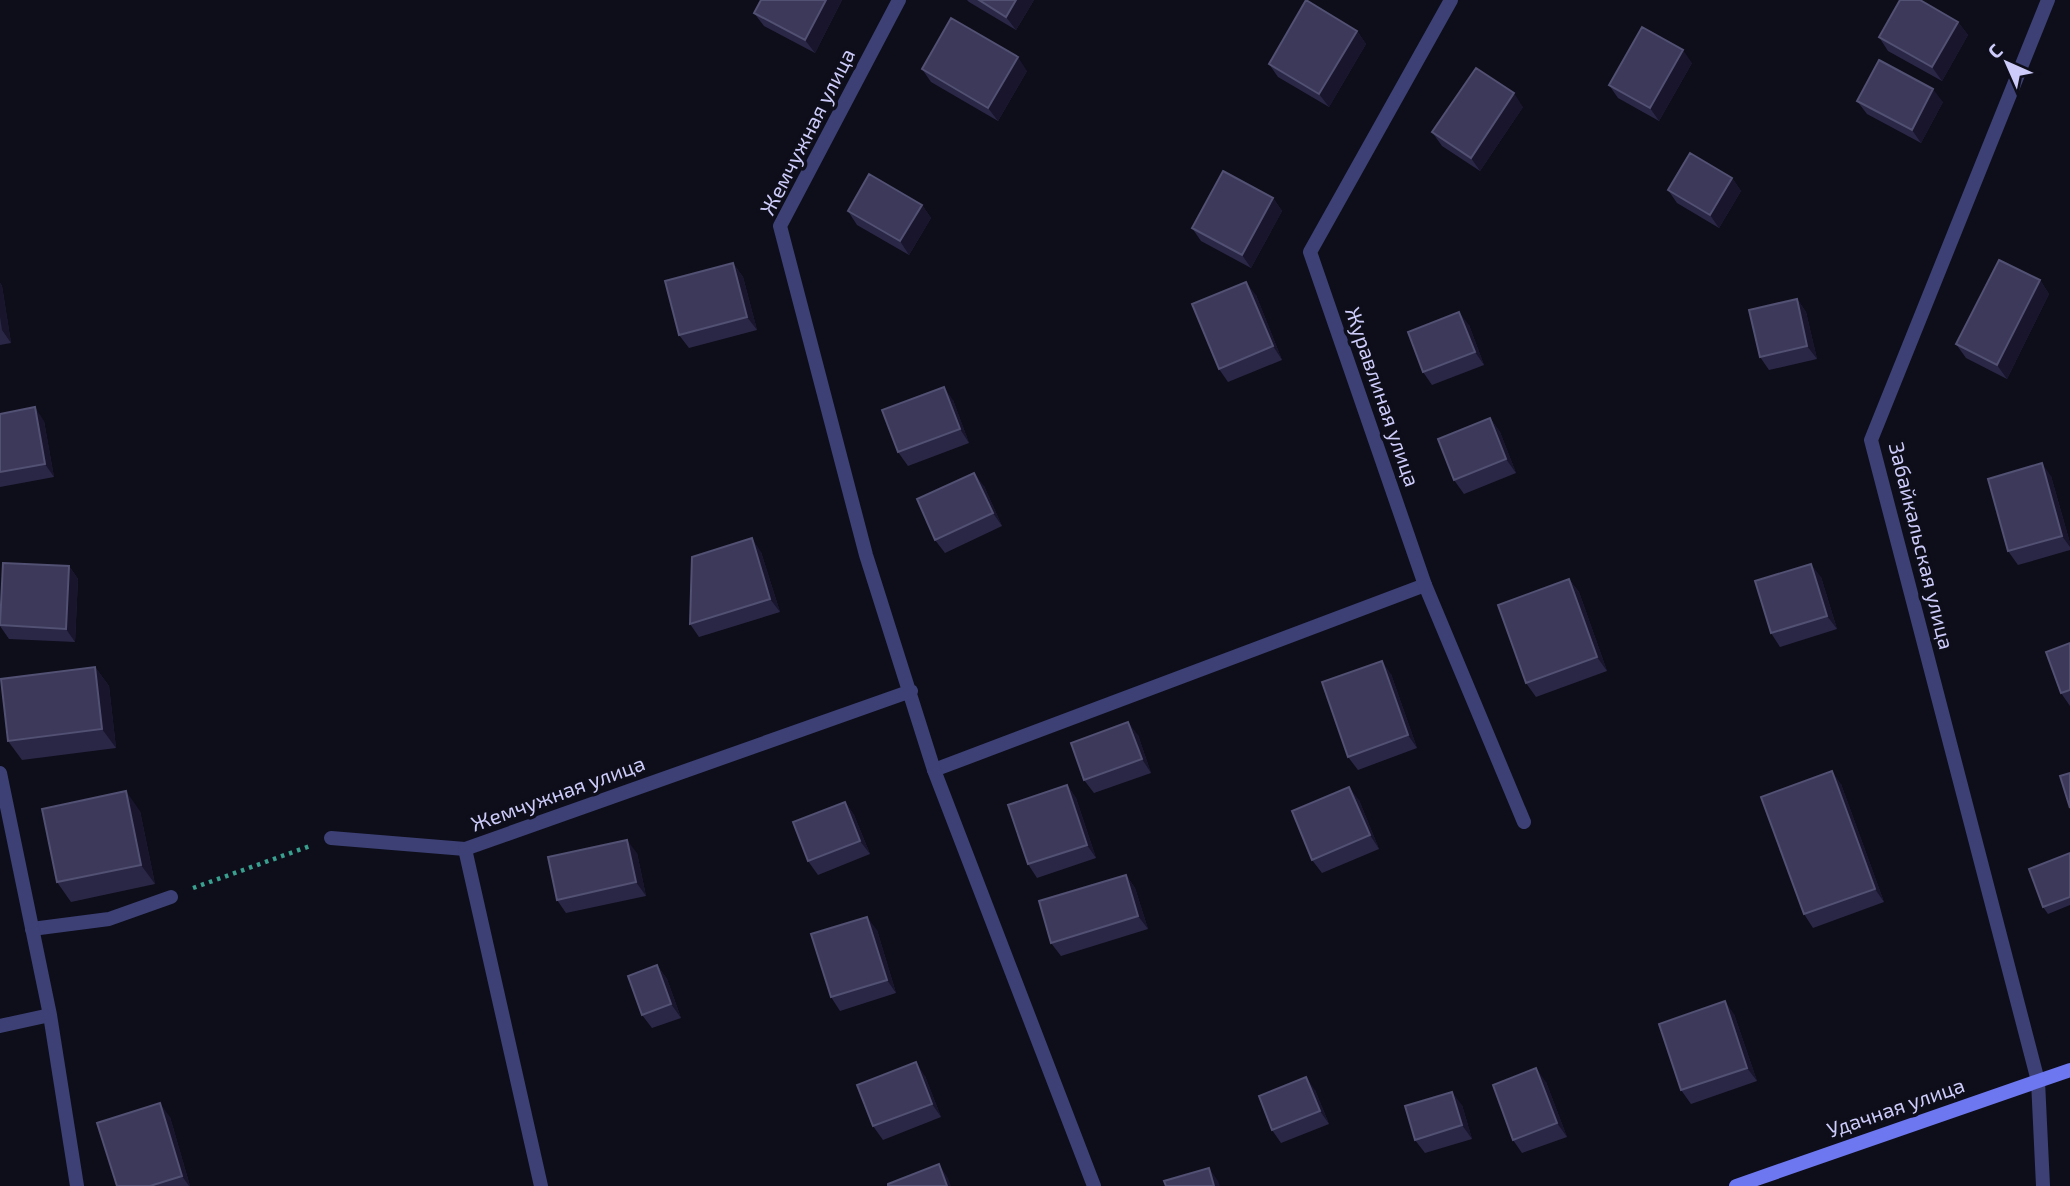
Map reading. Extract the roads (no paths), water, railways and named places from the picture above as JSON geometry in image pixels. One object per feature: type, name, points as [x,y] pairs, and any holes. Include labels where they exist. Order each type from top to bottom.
[{"type":"street","name":"Жемчужная улица","points":[[900,0],[780,226],[866,555],[934,770],[1094,1186]]},
{"type":"street","name":"Журавлиная улица","points":[[1451,0],[1310,252],[1425,585],[1524,822]]},
{"type":"street","name":"Забайкальская улица","points":[[2043,1186],[2038,1081],[1871,440],[2048,0]]},
{"type":"street","points":[[934,770],[1425,585]]},
{"type":"street","name":"Жемчужная улица","points":[[541,1186],[465,849],[911,691]]},
{"type":"street","points":[[0,773],[50,1015],[77,1186]]},
{"type":"street","points":[[331,838],[465,849]]},
{"type":"street","points":[[32,929],[109,919],[170,897]]},
{"type":"street","points":[[0,1026],[50,1015]]},
{"type":"street","name":"Удачная улица","points":[[1736,1186],[2070,1070]]}]
